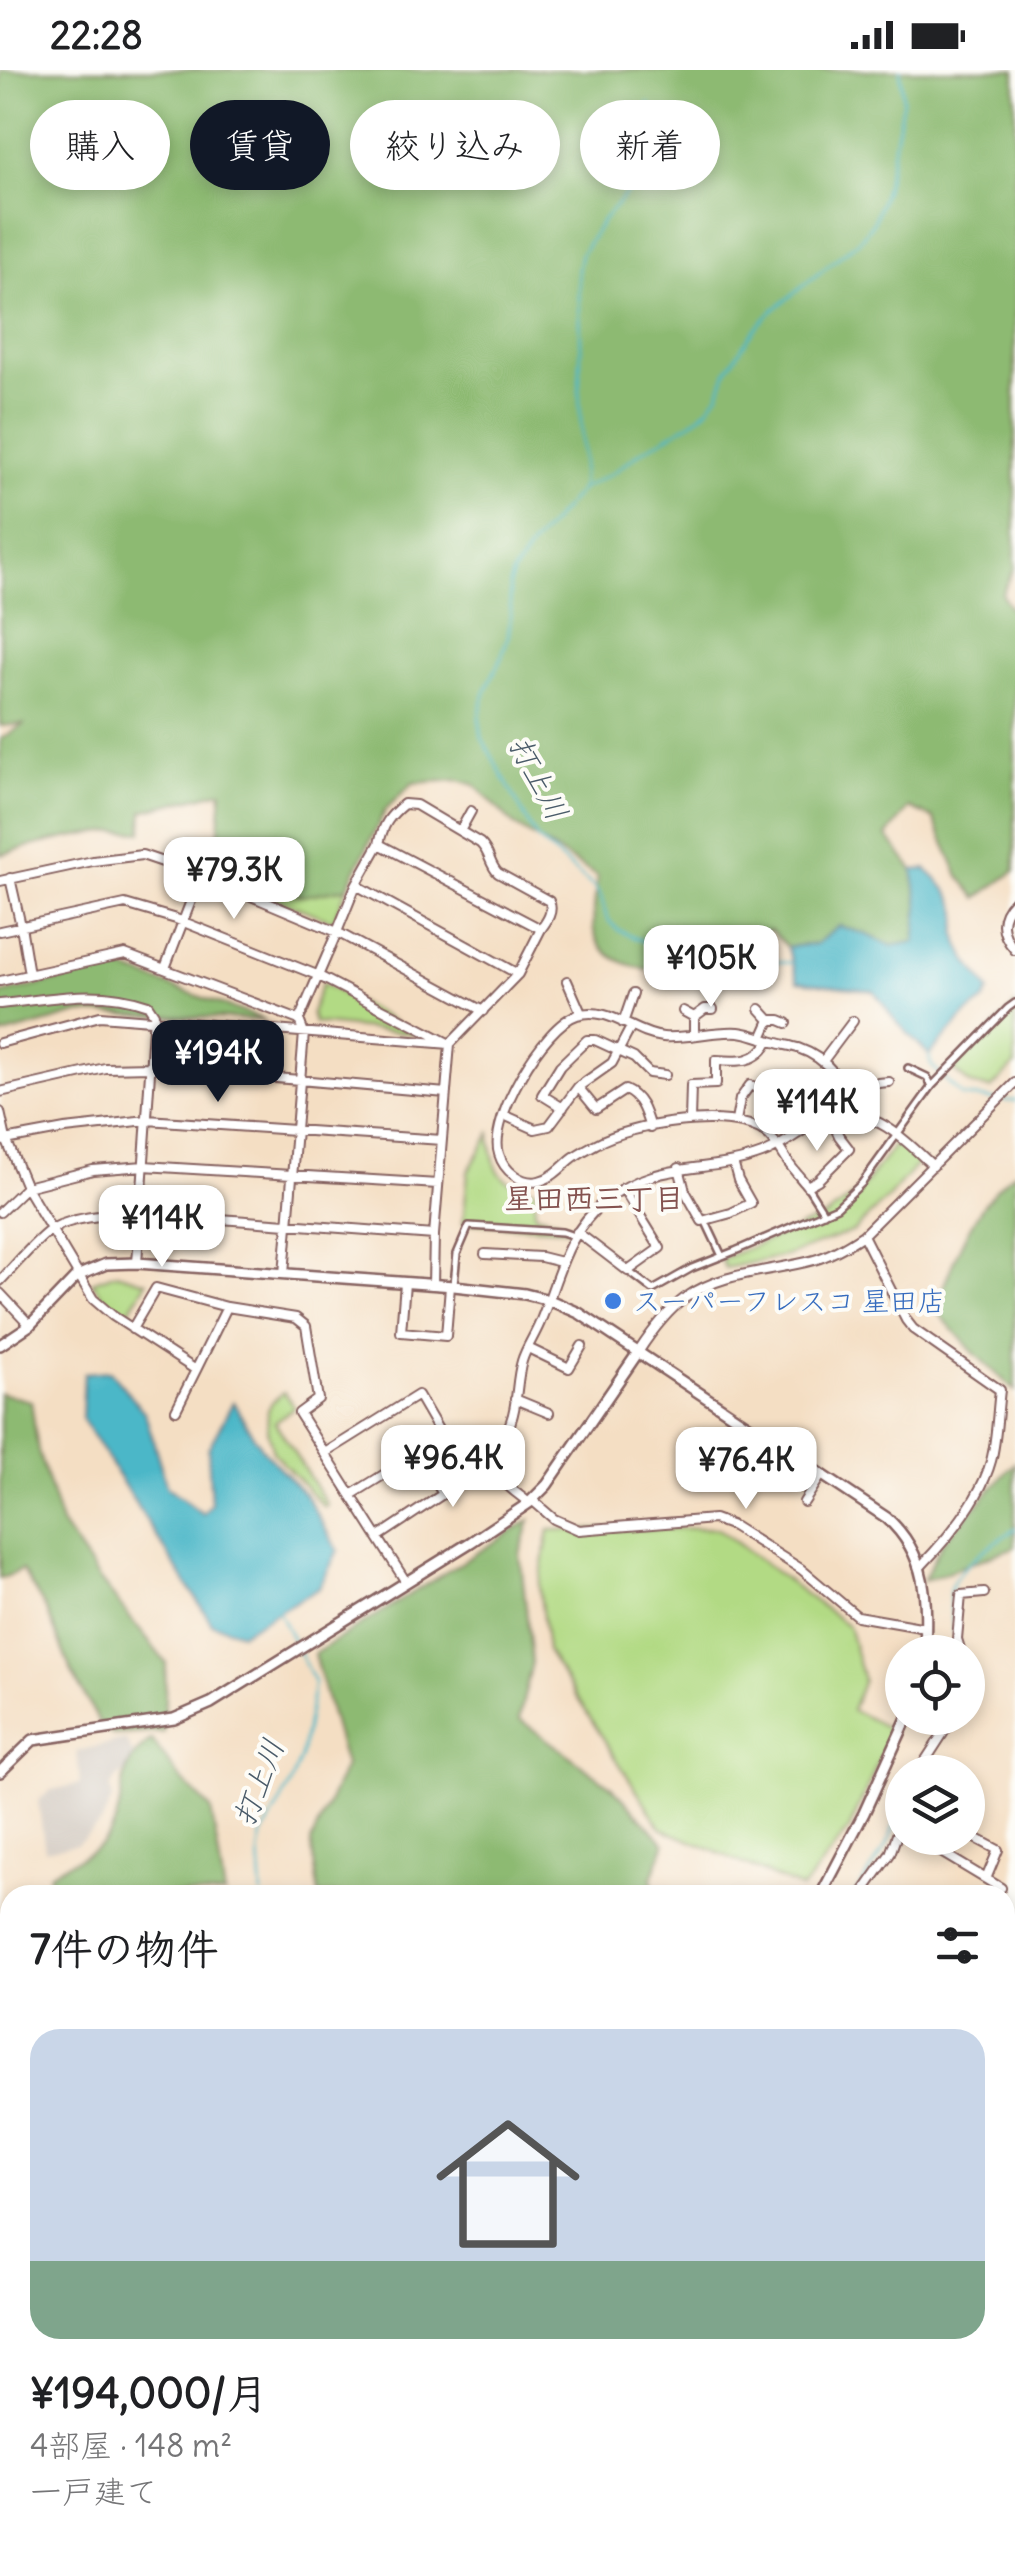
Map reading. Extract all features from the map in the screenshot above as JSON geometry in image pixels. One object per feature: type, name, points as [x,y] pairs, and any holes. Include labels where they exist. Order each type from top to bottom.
[{"type":"street","points":[[284,1274],[304,1033],[299,1020],[356,885],[379,844],[382,827],[404,804],[416,805],[460,831],[486,849],[498,874],[552,906],[518,974],[450,1044],[432,1284]]},
{"type":"street","points":[[460,831],[471,811]]},
{"type":"street","points":[[379,844],[542,930]]},
{"type":"street","points":[[30,974],[22,926],[5,880],[93,861],[142,856],[201,875],[337,932],[483,1011]]},
{"type":"street","points":[[165,968],[201,875]]},
{"type":"street","points":[[356,885],[518,974]]},
{"type":"street","points":[[1015,900],[1001,926],[1015,950]]},
{"type":"street","points":[[0,930],[125,904],[183,922],[317,975],[450,1044]]},
{"type":"street","points":[[0,981],[124,954],[299,1020]]},
{"type":"street","points":[[566,981],[581,1014]]},
{"type":"street","points":[[504,1116],[526,1126],[543,1128],[554,1122],[578,1087],[612,1063],[620,1052],[633,994]]},
{"type":"street","points":[[0,1004],[66,995],[124,996],[148,1005],[154,1014],[137,1263]]},
{"type":"street","points":[[405,1283],[401,1332],[446,1336],[454,1266],[469,1226],[576,1234],[653,1290],[692,1268],[824,1213],[862,1183],[932,1086],[1015,1003]]},
{"type":"street","points":[[694,1017],[705,1008],[713,1009]]},
{"type":"street","points":[[760,1009],[770,1020],[787,1023]]},
{"type":"street","points":[[682,1010],[694,1017]]},
{"type":"street","points":[[824,1213],[768,1134],[748,1124],[690,1121],[602,1140],[543,1181],[528,1182],[510,1171],[498,1152],[504,1116],[524,1070],[539,1048],[560,1026],[581,1014],[598,1013],[640,1032],[665,1037],[740,1032],[802,1050],[833,1070],[850,1100],[851,1115]]},
{"type":"street","points":[[0,1043],[100,1016],[450,1044]]},
{"type":"street","points":[[694,1017],[694,1035]]},
{"type":"street","points":[[690,1121],[691,1085],[716,1084],[716,1060],[740,1062],[756,1058],[763,1052],[770,1020]]},
{"type":"street","points":[[822,1061],[853,1021]]},
{"type":"street","points":[[563,1108],[542,1094],[582,1042],[595,1040],[634,1058],[649,1073],[665,1075]]},
{"type":"street","points":[[0,1092],[105,1068],[150,1067],[446,1093]]},
{"type":"street","points":[[908,1068],[927,1077],[932,1086]]},
{"type":"street","points":[[736,1121],[740,1099],[750,1085],[772,1096],[786,1097],[789,1090],[802,1086],[816,1092],[840,1081]]},
{"type":"street","points":[[846,1092],[867,1084],[889,1082]]},
{"type":"street","points":[[0,1772],[34,1740],[174,1720],[211,1703],[531,1501],[558,1472],[668,1312],[688,1295],[728,1278],[816,1260],[863,1235],[1015,1083]]},
{"type":"street","points":[[578,1087],[596,1110],[625,1090],[631,1092],[644,1110],[650,1128]]},
{"type":"street","points":[[0,1112],[3,1140],[26,1187],[93,1299],[112,1316],[196,1370]]},
{"type":"street","points":[[926,1628],[857,1616],[801,1569],[733,1526],[714,1519],[579,1530],[554,1518],[502,1482],[496,1463],[512,1419],[522,1359],[549,1300],[561,1262],[576,1234],[602,1202],[650,1176],[679,1168],[733,1162],[778,1147],[830,1117],[873,1119],[899,1134],[932,1166]]},
{"type":"street","points":[[808,1186],[849,1148],[830,1117]]},
{"type":"street","points":[[3,1140],[147,1120],[442,1140]]},
{"type":"street","points":[[705,1220],[751,1203],[733,1162]]},
{"type":"street","points":[[0,1212],[26,1187],[93,1170],[144,1166],[438,1184]]},
{"type":"street","points":[[679,1168],[690,1202],[705,1220],[722,1256]]},
{"type":"street","points":[[623,1188],[660,1248],[628,1271]]},
{"type":"street","points":[[0,1282],[51,1229],[114,1214],[434,1236]]},
{"type":"street","points":[[863,1235],[913,1328],[1000,1390],[986,1477],[942,1544],[921,1566]]},
{"type":"street","points":[[485,1254],[561,1262]]},
{"type":"street","points":[[0,1346],[30,1326],[77,1276],[106,1264],[432,1284],[549,1300],[579,1313],[638,1351],[902,1532],[921,1566],[925,1635]]},
{"type":"street","points":[[132,1329],[156,1288],[227,1307],[296,1318],[306,1326],[318,1399],[299,1413],[406,1582]]},
{"type":"street","points":[[0,1294],[30,1326]]},
{"type":"street","points":[[176,1410],[227,1307]]},
{"type":"street","points":[[528,1348],[569,1368],[582,1346]]},
{"type":"street","points":[[324,1453],[418,1395],[442,1438],[351,1494]]},
{"type":"street","points":[[516,1400],[548,1413]]},
{"type":"street","points":[[378,1537],[443,1494],[418,1453]]},
{"type":"street","points":[[804,1502],[822,1474]]},
{"type":"street","points":[[957,1635],[961,1595],[984,1593]]},
{"type":"street","points":[[826,1885],[899,1735]]},
{"type":"street","points":[[985,1843],[998,1850],[986,1878]]},
{"type":"street","points":[[868,1885],[889,1855]]},
{"type":"street","points":[[946,1855],[996,1885]]},
{"type":"shaded area","points":[[126,1740],[137,1762],[110,1788],[112,1799],[102,1822],[77,1844],[45,1850],[38,1800],[51,1790],[80,1784],[77,1751]]},
{"type":"green space","points":[[0,70],[1015,70],[1015,567],[1002,594],[1015,616],[1015,871],[977,898],[959,876],[933,818],[909,808],[887,836],[913,870],[919,906],[915,942],[892,946],[840,927],[816,944],[787,947],[770,930],[753,938],[742,973],[657,971],[635,966],[616,959],[602,947],[594,931],[597,876],[515,826],[475,785],[459,780],[413,783],[386,809],[347,888],[303,896],[276,886],[218,841],[222,791],[143,811],[142,832],[89,834],[0,855],[0,739],[25,724],[0,726]]},
{"type":"green space","points":[[218,841],[276,886],[303,896],[347,888],[333,921],[192,867],[200,850]]},
{"type":"green space","points":[[117,967],[265,1020],[82,1013],[0,1036],[0,994]]},
{"type":"green space","points":[[322,983],[417,1034],[314,1023],[311,1013]]},
{"type":"green space","points":[[1015,1005],[1015,1065],[991,1089],[970,1084],[953,1070]]},
{"type":"green space","points":[[490,1134],[500,1173],[513,1184],[535,1189],[535,1214],[555,1219],[568,1229],[463,1223],[468,1172]]},
{"type":"green space","points":[[897,1141],[920,1161],[854,1231],[786,1256],[725,1268],[721,1259],[825,1217],[860,1191]]},
{"type":"green space","points":[[1015,1172],[1015,1391],[935,1309],[976,1216]]},
{"type":"green space","points":[[116,1273],[147,1282],[128,1314],[108,1302],[92,1282]]},
{"type":"green space","points":[[284,1392],[294,1407],[275,1422],[327,1505],[324,1507],[273,1452],[267,1430],[268,1410]]},
{"type":"green space","points":[[0,1393],[31,1401],[38,1451],[61,1524],[166,1663],[164,1732],[113,1735],[101,1726],[71,1671],[47,1611],[22,1570],[0,1579]]},
{"type":"green space","points":[[1015,1463],[1015,1547],[923,1581],[942,1543]]},
{"type":"green space","points":[[530,1520],[520,1554],[532,1662],[519,1719],[612,1787],[665,1843],[652,1878],[653,1885],[317,1885],[311,1842],[345,1766],[314,1654]]},
{"type":"green space","points":[[717,1528],[848,1626],[863,1680],[852,1710],[885,1726],[885,1735],[890,1735],[849,1830],[805,1885],[793,1885],[661,1828],[547,1651],[539,1586],[549,1530]]},
{"type":"green space","points":[[152,1740],[179,1777],[211,1809],[223,1885],[51,1885],[49,1875],[94,1850],[107,1837],[118,1812],[125,1775],[139,1751]]},
{"type":"water","points":[[926,869],[954,901],[959,945],[989,991],[984,1001],[929,1055],[894,1019],[874,991],[798,981],[787,947],[816,944],[839,926],[892,946],[915,942],[919,906],[913,870]]},
{"type":"water","points":[[110,1371],[145,1413],[167,1487],[203,1514],[211,1504],[208,1449],[233,1402],[261,1448],[307,1497],[338,1551],[319,1588],[241,1633],[212,1624],[82,1419],[84,1373]]},
{"type":"waterway","name":"打上川","points":[[791,963],[665,951],[618,930],[607,919],[595,888],[537,839],[482,738],[479,717],[508,637],[509,585],[533,544],[581,489],[614,472],[707,409],[753,331],[860,240],[874,221],[885,189],[903,100],[900,70]]},
{"type":"waterway","points":[[581,488],[578,269],[581,254],[628,190]]},
{"type":"waterway","name":"打上川","points":[[929,1056],[931,1065],[962,1096],[996,1100]]},
{"type":"waterway","name":"打上川","points":[[1004,1101],[1015,1101]]},
{"type":"waterway","name":"打上川","points":[[954,1633],[950,1601],[953,1582],[977,1556],[1015,1529]]},
{"type":"waterway","name":"打上川","points":[[261,1885],[262,1836],[301,1757],[314,1682],[278,1611]]},
{"type":"waterway","name":"打上川","points":[[861,1885],[885,1849]]},
{"type":"place","name":"スーパーフレスコ 星田店","points":[[613,1301]]},
{"type":"district","name":"星田西三丁目","points":[[594,1198]]}]
